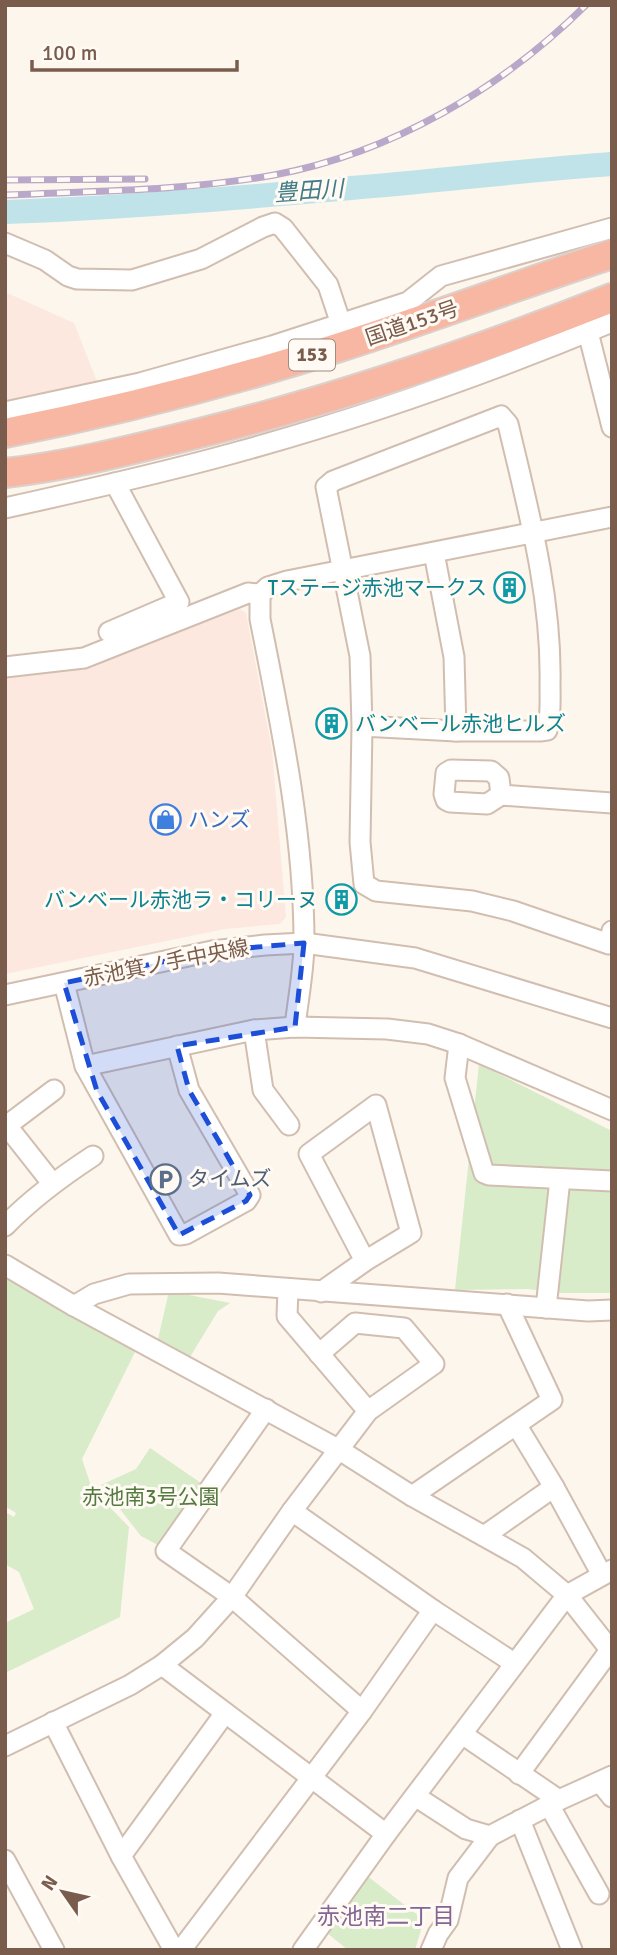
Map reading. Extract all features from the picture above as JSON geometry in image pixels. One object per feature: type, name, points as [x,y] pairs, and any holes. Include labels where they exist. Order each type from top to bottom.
[{"type":"highway","name":"国道153号","points":[[5,433],[68,421],[385,321],[539,278],[612,254]]},
{"type":"highway","name":"153","points":[[5,473],[115,454],[264,418],[430,365],[612,298]]},
{"type":"street","points":[[5,243],[45,260],[77,279],[132,280],[201,259],[275,223],[283,228],[328,285],[341,324]]},
{"type":"street","points":[[5,412],[140,383],[214,374],[341,324],[385,321],[441,276],[612,228]]},
{"type":"street","points":[[539,278],[551,247]]},
{"type":"street","points":[[5,508],[234,453],[465,378],[612,322]]},
{"type":"street","points":[[588,332],[612,426]]},
{"type":"street","points":[[362,726],[456,731],[547,730],[551,652],[549,627],[533,533],[508,424],[501,416],[333,481],[326,487],[360,656],[360,842],[363,884],[376,891],[472,901],[513,911],[609,944],[612,931]]},
{"type":"street","points":[[234,453],[264,418]]},
{"type":"street","points":[[44,499],[115,454]]},
{"type":"street","points":[[108,632],[179,602],[115,483]]},
{"type":"street","points":[[5,667],[85,658],[248,593],[260,594],[268,587],[287,581],[612,517]]},
{"type":"street","points":[[434,553],[454,657],[456,731]]},
{"type":"street","points":[[260,594],[260,619],[290,783],[299,865],[304,943],[295,1027]]},
{"type":"street","points":[[500,795],[612,803]]},
{"type":"street","name":"赤池箕ノ手中央線","points":[[5,995],[212,951],[304,943],[415,958],[612,1018]]},
{"type":"street","points":[[64,983],[85,1066],[179,1235],[186,1234],[246,1201],[250,1195],[189,1090],[177,1046]]},
{"type":"street","points":[[85,1066],[254,1030],[295,1027],[387,1029],[428,1034],[459,1044],[612,1110]]},
{"type":"street","points":[[254,1030],[263,1090],[289,1125]]},
{"type":"street","points":[[459,1044],[455,1079],[485,1172],[489,1175],[612,1181]]},
{"type":"street","points":[[52,1183],[6,1127],[54,1090]]},
{"type":"street","points":[[321,1292],[411,1233],[376,1105],[309,1154],[365,1261]]},
{"type":"street","points":[[5,1226],[52,1183],[93,1156]]},
{"type":"street","points":[[546,1308],[560,1179]]},
{"type":"street","points":[[5,1265],[74,1306],[338,1449],[412,1496],[523,1558],[567,1595],[611,1651],[519,1774]]},
{"type":"street","points":[[74,1306],[94,1294],[129,1284],[218,1283],[546,1308],[612,1310]]},
{"type":"street","points":[[288,1289],[287,1316],[368,1410]]},
{"type":"street","points":[[412,1496],[552,1400],[507,1304]]},
{"type":"street","points":[[5,1746],[130,1685],[162,1665],[195,1638],[232,1597],[368,1410],[434,1364],[404,1328],[355,1323],[319,1354]]},
{"type":"street","points":[[266,1409],[166,1550],[232,1597],[362,1711]]},
{"type":"street","points":[[312,1947],[386,1834],[567,1595],[607,1572],[517,1426]]},
{"type":"street","points":[[484,1536],[554,1487]]},
{"type":"street","points":[[292,1511],[514,1663]]},
{"type":"street","points":[[181,1950],[362,1711],[433,1610]]},
{"type":"street","points":[[162,1665],[386,1834]]},
{"type":"street","points":[[121,1856],[225,1713]]},
{"type":"street","points":[[53,1723],[121,1856],[174,1950]]},
{"type":"street","points":[[462,1734],[519,1774],[554,1803],[598,1894]]},
{"type":"street","points":[[430,1950],[448,1920],[458,1878],[490,1836],[554,1803],[608,1785]]},
{"type":"street","points":[[415,1796],[466,1829],[490,1836]]},
{"type":"street","points":[[520,1820],[572,1950]]},
{"type":"street","points":[[5,1860],[54,1950]]},
{"type":"highlighted area","points":[[304,943],[295,1027],[177,1046],[189,1090],[250,1195],[246,1201],[179,1235],[97,1091],[64,983],[212,951]]},
{"type":"shaded area","points":[[5,292],[74,323],[98,384],[5,404]]},
{"type":"shaded area","points":[[240,609],[246,613],[272,750],[286,917],[280,924],[225,929],[5,974],[5,677],[86,668],[187,627]]},
{"type":"green space","points":[[479,1064],[612,1131],[612,1293],[560,1293],[527,1289],[455,1290]]},
{"type":"green space","points":[[9,1275],[136,1350],[82,1459],[92,1489],[129,1527],[120,1617],[5,1673],[5,1623],[34,1609],[19,1572],[5,1564],[5,1512],[14,1517],[16,1513],[5,1506],[5,1283]]},
{"type":"green space","points":[[169,1291],[230,1303],[218,1311],[190,1357],[181,1356],[158,1339]]},
{"type":"green space","name":"赤池南3号公園","points":[[150,1448],[201,1483],[158,1545],[141,1536],[101,1485],[136,1469]]},
{"type":"green space","points":[[362,1872],[424,1920],[415,1950],[348,1950],[321,1928]]},
{"type":"waterway","name":"豊田川","points":[[5,212],[222,199],[612,164]]},
{"type":"railway","points":[[5,195],[140,190],[241,180],[318,165],[361,151],[443,113],[481,89],[518,63],[586,5]]},
{"type":"railway","points":[[5,180],[145,179]]},
{"type":"place","name":"Tステージ赤池マークス","points":[[510,588]]},
{"type":"place","name":"バンベール赤池ヒルズ","points":[[332,724]]},
{"type":"place","name":"ハンズ","points":[[165,820]]},
{"type":"place","name":"バンベール赤池ラ・コリーヌ","points":[[341,900]]},
{"type":"place","name":"タイムズ","points":[[165,1179]]},
{"type":"district","name":"赤池南二丁目","points":[[386,1916]]}]
